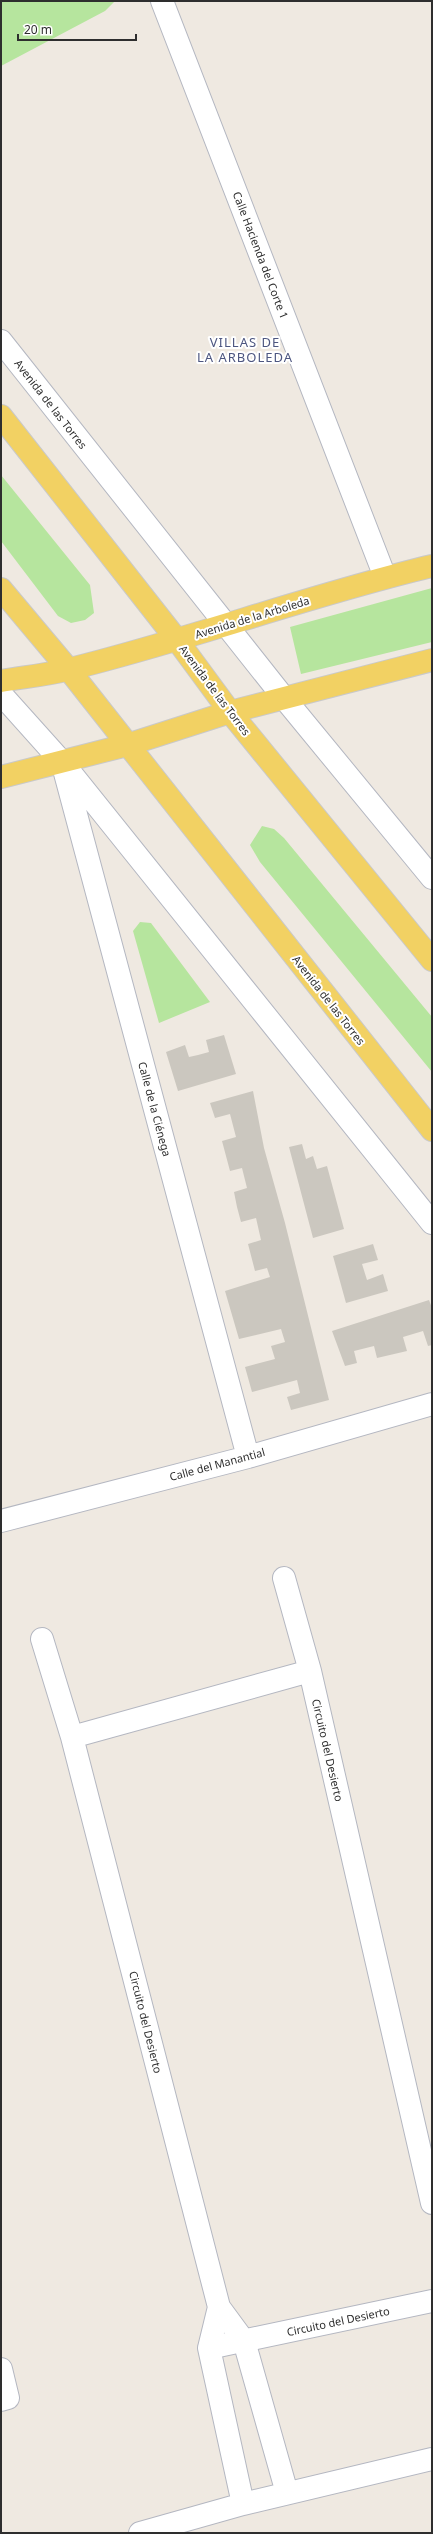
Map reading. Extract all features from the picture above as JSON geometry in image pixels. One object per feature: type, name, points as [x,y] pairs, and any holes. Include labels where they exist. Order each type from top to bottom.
[{"type":"main road","name":"Avenida de las Torres","points":[[1,416],[177,640],[230,712],[432,960]]},
{"type":"main road","name":"Avenida de la Arboleda","points":[[1,681],[69,670],[226,626],[385,577],[432,566]]},
{"type":"main road","name":"Avenida de las Torres","points":[[1,588],[69,670],[432,1130]]},
{"type":"main road","points":[[1,777],[127,745],[230,712],[432,660]]},
{"type":"street","name":"Calle Hacienda del Corte 1","points":[[162,1],[385,577]]},
{"type":"street","name":"Avenida de las Torres","points":[[1,342],[226,626],[432,878]]},
{"type":"street","points":[[1,694],[62,762],[432,1223]]},
{"type":"street","name":"Calle de la Ciénega","points":[[62,762],[248,1457]]},
{"type":"street","name":"Calle del Manantial","points":[[1,1521],[248,1457],[432,1404]]},
{"type":"street","name":"Circuito del Desierto","points":[[284,1578],[310,1671],[432,2203]]},
{"type":"street","name":"Circuito del Desierto","points":[[42,1639],[72,1737],[219,2307],[244,2342],[287,2493]]},
{"type":"street","points":[[72,1737],[310,1671]]},
{"type":"street","name":"Circuito del Desierto","points":[[209,2348],[244,2342],[432,2301]]},
{"type":"street","name":"Circuito del Desierto","points":[[219,2307],[209,2348],[243,2504]]},
{"type":"street","points":[[1,2369],[8,2398],[1,2400]]},
{"type":"street","points":[[140,2533],[243,2504],[432,2459]]},
{"type":"green space","points":[[1,1],[115,1],[105,11],[1,66]]},
{"type":"green space","points":[[1,475],[90,585],[94,613],[85,620],[71,623],[58,616],[1,541]]},
{"type":"green space","points":[[432,588],[432,642],[301,674],[290,627]]},
{"type":"green space","points":[[262,826],[274,829],[284,838],[432,1017],[432,1072],[260,862],[250,845]]},
{"type":"green space","points":[[140,922],[151,923],[210,1002],[159,1023],[133,931]]},
{"type":"building","points":[[224,1035],[236,1074],[178,1091],[166,1052],[185,1045],[189,1057],[209,1052],[206,1040]]},
{"type":"building","points":[[253,1091],[264,1148],[285,1223],[329,1400],[291,1410],[287,1397],[300,1393],[297,1380],[252,1392],[245,1367],[275,1359],[271,1346],[285,1342],[281,1329],[239,1339],[225,1291],[270,1277],[267,1268],[255,1271],[248,1244],[261,1240],[256,1218],[241,1222],[237,1207],[234,1192],[247,1188],[242,1168],[230,1171],[222,1141],[236,1137],[230,1114],[215,1118],[210,1103]]},
{"type":"building","points":[[302,1144],[306,1159],[313,1156],[317,1169],[327,1166],[344,1229],[313,1238],[289,1147]]},
{"type":"building","points":[[373,1244],[378,1260],[362,1264],[367,1280],[383,1274],[388,1291],[346,1303],[333,1256]]},
{"type":"building","points":[[429,1300],[432,1308],[432,1345],[428,1346],[423,1331],[403,1337],[407,1351],[377,1358],[374,1346],[354,1351],[357,1363],[345,1366],[332,1331]]},
{"type":"district","name":"VILLAS DE LA ARBOLEDA","points":[[245,350]]}]
